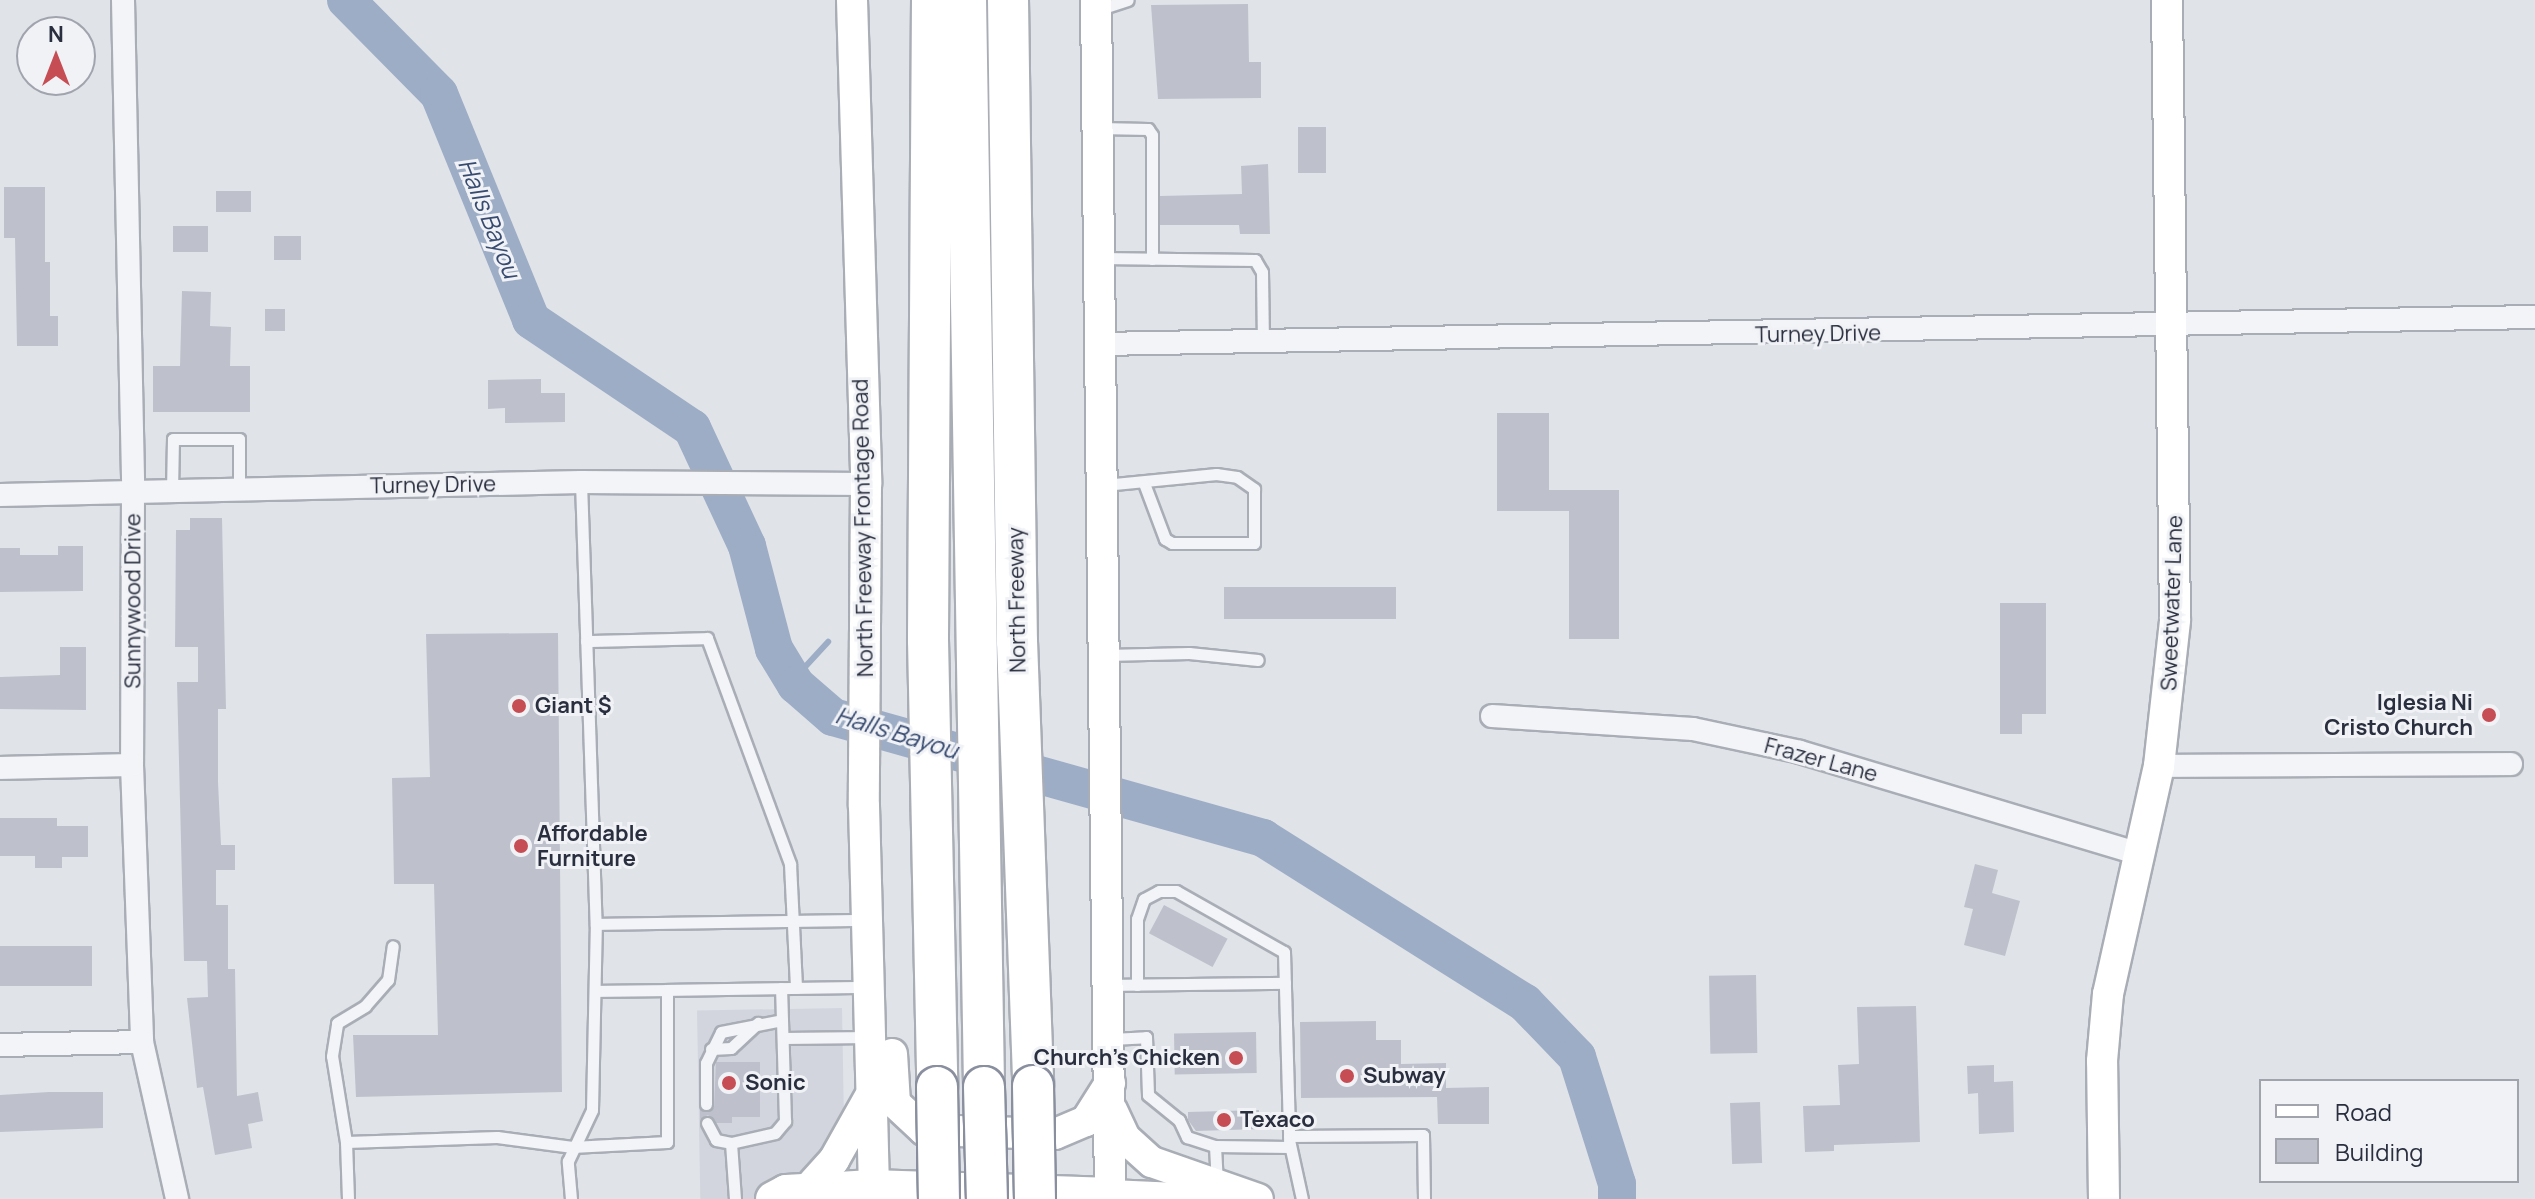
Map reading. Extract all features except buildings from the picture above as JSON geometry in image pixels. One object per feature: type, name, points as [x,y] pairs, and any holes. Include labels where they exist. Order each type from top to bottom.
[{"type":"highway","points":[[932,0],[928,640],[939,1199]]},
{"type":"highway","name":"North Freeway","points":[[966,0],[987,1199]]},
{"type":"highway","name":"North Freeway","points":[[1008,0],[1017,641],[1035,1199]]},
{"type":"main road","name":"North Freeway Frontage Road","points":[[852,0],[866,484],[864,806],[872,987],[874,1193]]},
{"type":"main road","name":"Sweetwater Lane","points":[[2104,1199],[2102,1061],[2108,994],[2159,766],[2175,620],[2167,0]]},
{"type":"main road","points":[[1096,5],[1106,853],[1123,985],[1110,1039],[1110,1197]]},
{"type":"main road","points":[[864,806],[890,937],[892,1084],[895,1103],[907,1119],[924,1130],[1055,1134],[1078,1125],[1098,1109],[1111,1091]]},
{"type":"main road","points":[[1111,1091],[1125,1138],[1152,1162],[1212,1193]]},
{"type":"main road","points":[[806,1191],[834,1160],[873,1093]]},
{"type":"main road","points":[[773,1199],[806,1191],[1110,1197],[1212,1193],[1258,1199]]},
{"type":"street","name":"Sunnywood Drive","points":[[123,0],[133,492],[132,765],[142,1042],[177,1199]]},
{"type":"street","name":"Turney Drive","points":[[1101,344],[2173,327],[2535,317]]},
{"type":"street","name":"Turney Drive","points":[[0,495],[581,482],[790,481],[866,484]]},
{"type":"street","name":"Frazer Lane","points":[[1492,716],[1693,729],[1800,752],[2141,854]]},
{"type":"street","points":[[2159,766],[2511,764]]},
{"type":"street","points":[[0,768],[132,765]]},
{"type":"street","points":[[0,1045],[142,1042]]},
{"type":"lane","points":[[1096,5],[1128,0]]},
{"type":"lane","points":[[1098,128],[1148,129],[1152,135],[1152,259]]},
{"type":"lane","points":[[1099,258],[1255,260],[1262,272],[1263,343]]},
{"type":"lane","points":[[172,491],[173,439],[239,439],[239,489]]},
{"type":"lane","points":[[1103,485],[1216,474],[1237,477],[1254,489],[1254,543],[1172,543],[1165,539],[1144,483]]},
{"type":"lane","points":[[571,1199],[568,1161],[592,1110],[596,924],[581,482]]},
{"type":"lane","points":[[586,641],[707,638],[790,864],[796,921],[796,988]]},
{"type":"lane","points":[[1106,655],[1189,653],[1258,660]]},
{"type":"lane","points":[[1285,983],[1123,985],[1144,899],[1159,891],[1176,891],[1284,952],[1285,983],[1289,1141],[1302,1199]]},
{"type":"lane","points":[[596,924],[869,920]]},
{"type":"lane","points":[[348,1199],[346,1142],[332,1056],[337,1023],[365,1006],[388,980],[393,946]]},
{"type":"lane","points":[[595,991],[872,987]]},
{"type":"lane","points":[[707,1123],[716,1140],[731,1143],[775,1133],[785,1121],[781,988]]},
{"type":"lane","points":[[346,1142],[497,1137],[572,1147],[667,1142],[667,990]]},
{"type":"lane","points":[[706,1104],[711,1049],[721,1032],[782,1020]]},
{"type":"lane","points":[[711,1049],[731,1048],[758,1023]]},
{"type":"lane","points":[[783,1038],[872,1037]]},
{"type":"lane","points":[[1110,1039],[1146,1037],[1148,1095],[1179,1120],[1187,1137],[1215,1146],[1423,1135],[1424,1199]]},
{"type":"lane","points":[[731,1143],[735,1199]]},
{"type":"lane","points":[[1212,1193],[1215,1146]]},
{"type":"shaded area","points":[[842,1008],[845,1199],[700,1199],[697,1011]]},
{"type":"waterway","name":"Halls Bayou","points":[[346,0],[439,94],[531,320],[692,428],[747,546],[774,649],[796,685],[833,717],[1263,838],[1525,1003],[1577,1057],[1617,1184],[1617,1199]]},
{"type":"waterway","points":[[793,680],[828,642]]},
{"type":"place","name":"Giant $","points":[[519,706]]},
{"type":"place","name":"Iglesia Ni Cristo Church","points":[[2489,715]]},
{"type":"place","name":"Affordable Furniture","points":[[521,846]]},
{"type":"place","name":"Church's Chicken","points":[[1236,1058]]},
{"type":"place","name":"Subway","points":[[1347,1076]]},
{"type":"place","name":"Sonic","points":[[729,1083]]},
{"type":"place","name":"Texaco","points":[[1224,1120]]}]
